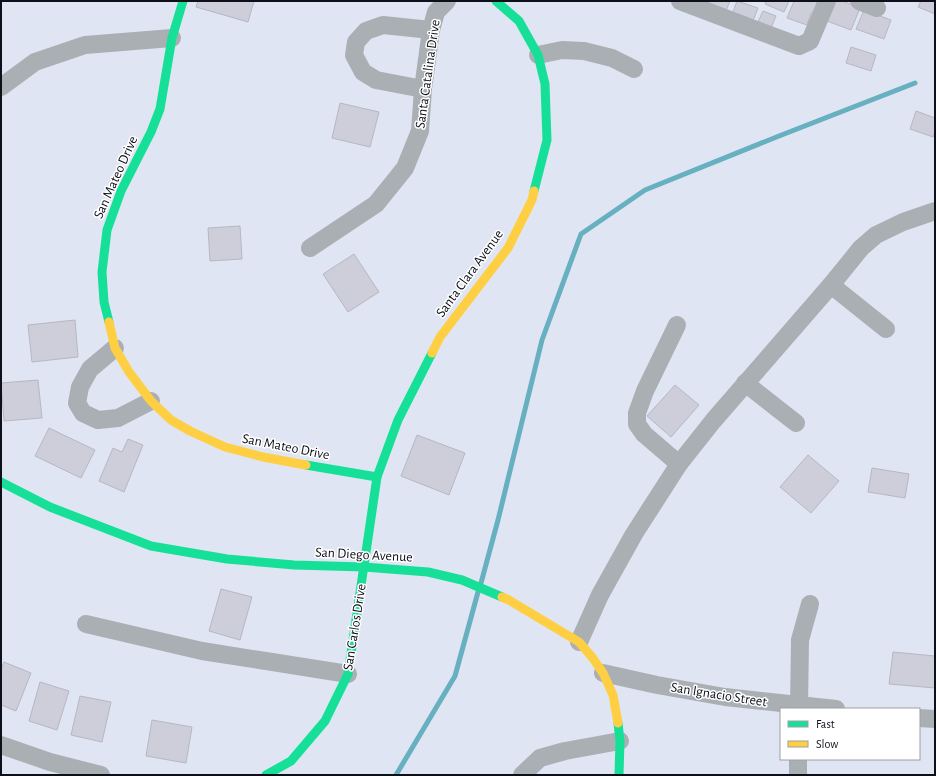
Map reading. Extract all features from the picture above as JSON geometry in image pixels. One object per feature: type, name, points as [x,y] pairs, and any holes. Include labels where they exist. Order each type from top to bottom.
[{"type":"street","name":"San Mateo Drive","points":[[183,1],[172,38],[160,109],[151,132],[121,191],[107,230],[102,272],[104,302],[115,348],[129,372],[151,401],[172,420],[190,431],[225,447],[263,457],[377,477]]},
{"type":"street","name":"Santa Catalina Drive","points":[[310,248],[376,204],[405,168],[420,131],[423,89],[431,30],[436,12],[447,1]]},
{"type":"street","name":"Santa Clara Avenue","points":[[364,567],[377,477],[398,420],[440,337],[508,248],[532,200],[546,140],[545,84],[538,55],[519,21],[496,1]]},
{"type":"street","points":[[680,1],[799,46],[810,41],[827,1]]},
{"type":"street","points":[[859,1],[877,8]]},
{"type":"street","points":[[423,89],[376,80],[364,72],[354,55],[356,42],[366,31],[383,25],[431,30]]},
{"type":"street","points":[[1,88],[35,62],[85,45],[172,38]]},
{"type":"street","points":[[538,55],[562,50],[584,51],[612,58],[634,69]]},
{"type":"street","points":[[579,642],[600,595],[634,534],[679,464],[713,421],[831,285],[861,248],[876,235],[903,222],[935,212]]},
{"type":"street","points":[[831,285],[886,329]]},
{"type":"street","points":[[677,325],[645,391],[637,413],[637,418],[638,424],[644,434],[679,464]]},
{"type":"street","points":[[115,348],[90,369],[80,387],[77,403],[83,413],[98,420],[118,418],[151,401]]},
{"type":"street","points":[[745,383],[796,423]]},
{"type":"street","name":"San Diego Avenue","points":[[1,482],[50,506],[151,546],[227,559],[294,565],[364,567],[428,572],[462,580],[509,600],[579,642],[603,673],[613,696],[618,718],[620,741],[619,775]]},
{"type":"street","name":"San Carlos Drive","points":[[266,775],[291,761],[325,721],[348,674],[364,567]]},
{"type":"street","points":[[799,707],[800,640],[810,604]]},
{"type":"street","points":[[86,624],[202,651],[348,674]]},
{"type":"street","name":"San Ignacio Street","points":[[603,673],[725,697],[818,708]]},
{"type":"street","points":[[920,718],[935,719]]},
{"type":"street","points":[[522,775],[540,758],[564,751],[620,741]]},
{"type":"street","points":[[1,745],[50,762],[101,775]]},
{"type":"street","points":[[798,760],[798,775]]},
{"type":"building","points":[[198,1],[254,1],[248,22],[196,7]]},
{"type":"building","points":[[706,1],[730,1],[721,23],[701,15]]},
{"type":"building","points":[[737,1],[758,8],[748,33],[728,25]]},
{"type":"building","points":[[766,1],[789,1],[784,12],[765,4]]},
{"type":"building","points":[[794,1],[824,1],[818,16],[811,13],[807,25],[787,18]]},
{"type":"building","points":[[835,1],[842,1],[860,8],[851,30],[827,21]]},
{"type":"building","points":[[921,1],[935,1],[935,14],[918,7]]},
{"type":"building","points":[[864,10],[891,20],[884,39],[856,29]]},
{"type":"building","points":[[763,11],[776,16],[771,28],[758,22]]},
{"type":"building","points":[[851,47],[876,55],[871,71],[846,63]]},
{"type":"building","points":[[340,103],[379,112],[370,147],[332,138]]},
{"type":"building","points":[[916,111],[935,118],[935,132],[933,137],[910,129]]},
{"type":"building","points":[[240,226],[242,259],[210,261],[208,228]]},
{"type":"building","points":[[354,254],[379,292],[348,312],[323,274]]},
{"type":"building","points":[[75,320],[78,357],[32,362],[28,325]]},
{"type":"building","points":[[38,380],[42,418],[4,421],[1,383]]},
{"type":"building","points":[[675,385],[699,405],[671,437],[647,416]]},
{"type":"building","points":[[49,428],[95,450],[81,478],[35,456]]},
{"type":"building","points":[[417,435],[465,453],[449,495],[401,476]]},
{"type":"building","points":[[128,439],[143,445],[124,492],[99,481],[113,448],[122,452]]},
{"type":"building","points":[[808,455],[839,481],[811,513],[780,487]]},
{"type":"building","points":[[872,468],[909,474],[905,498],[868,492]]},
{"type":"building","points":[[221,589],[252,597],[240,640],[209,631]]},
{"type":"building","points":[[893,652],[935,656],[935,688],[889,684]]},
{"type":"building","points":[[4,662],[31,673],[16,711],[1,705],[1,669]]},
{"type":"building","points":[[40,682],[69,691],[57,730],[29,721]]},
{"type":"building","points":[[80,696],[111,702],[102,742],[71,735]]},
{"type":"building","points":[[152,720],[192,727],[186,763],[146,756]]},
{"type":"waterway","points":[[481,583],[542,340],[581,234],[645,190],[915,83]]},
{"type":"waterway","points":[[396,775],[455,676],[478,592]]},
{"type":"traffic: fast","points":[[109,322],[104,302],[102,272],[107,230],[121,191],[151,132],[160,109],[172,38],[183,1]]},
{"type":"traffic: fast","points":[[496,1],[519,21],[538,55],[545,84],[547,140],[534,191]]},
{"type":"traffic: fast","points":[[266,775],[291,761],[325,721],[348,674],[377,477],[398,420],[432,353]]},
{"type":"traffic: fast","points":[[306,465],[377,477]]},
{"type":"traffic: fast","points":[[1,482],[50,507],[151,546],[227,559],[294,565],[364,567],[428,572],[462,580],[502,597]]},
{"type":"traffic: fast","points":[[618,723],[620,741],[619,775]]},
{"type":"traffic: slow","points":[[432,353],[440,337],[508,248],[532,200],[534,191]]},
{"type":"traffic: slow","points":[[109,322],[115,348],[129,372],[151,401],[171,420],[190,431],[225,447],[263,457],[306,465]]},
{"type":"traffic: slow","points":[[502,597],[579,642],[603,673],[613,695],[618,723]]}]
